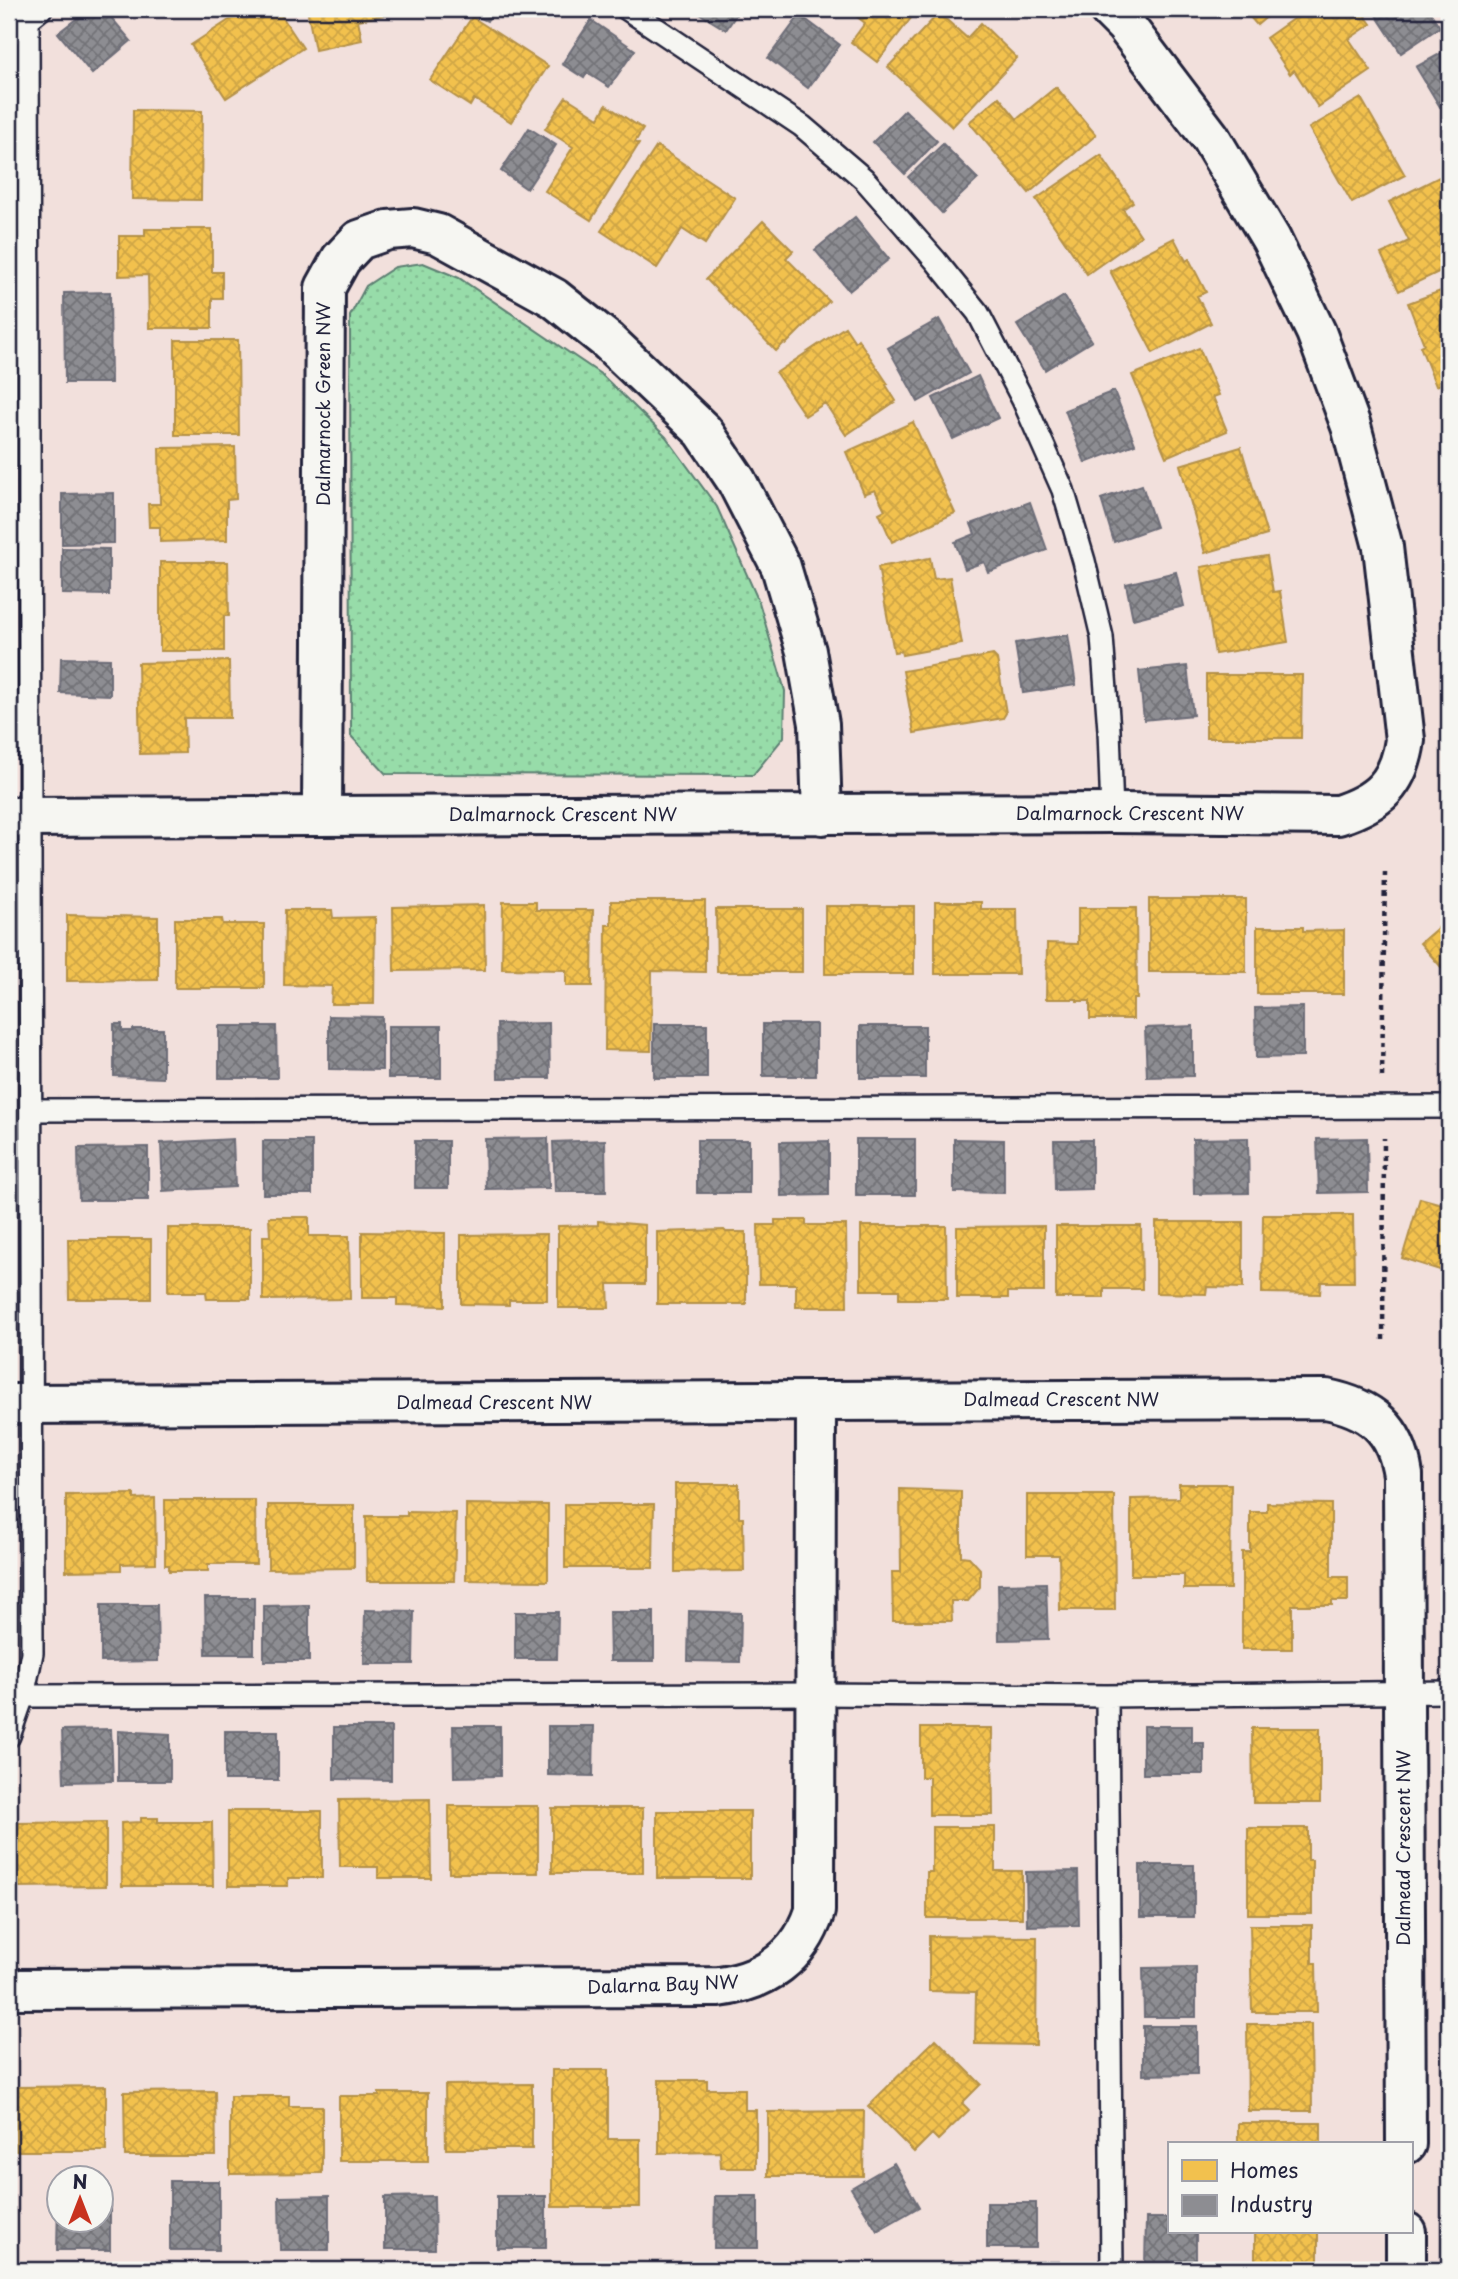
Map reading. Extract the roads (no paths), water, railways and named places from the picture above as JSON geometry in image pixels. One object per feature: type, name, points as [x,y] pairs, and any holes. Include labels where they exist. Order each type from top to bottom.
[{"type":"street","name":"Dalmarnock Crescent NW","points":[[20,817],[1112,813],[1338,815],[1368,804],[1392,781],[1405,740],[1383,547],[1351,426],[1316,332],[1271,239],[1210,137],[1125,25],[1109,9]]},
{"type":"street","name":"Dalmarnock Green NW","points":[[322,815],[325,288],[341,258],[359,240],[388,230],[413,228],[438,234],[554,298],[608,341],[703,431],[736,480],[781,567],[806,651],[819,724],[822,815]]},
{"type":"street","name":"Dalmead Crescent NW","points":[[20,1404],[1326,1399],[1368,1412],[1390,1435],[1400,1455],[1403,1475],[1406,2142]]},
{"type":"street","name":"Dalarna Bay NW","points":[[9,1989],[705,1987],[743,1984],[769,1971],[794,1952],[809,1930],[815,1911],[816,1402]]},
{"type":"street","points":[[1406,2234],[1406,2270]]},
{"type":"lane","points":[[627,9],[802,126],[864,179],[978,313],[1023,400],[1063,490],[1084,561],[1102,637],[1110,730],[1112,813]]},
{"type":"lane","points":[[9,35],[35,14]]},
{"type":"lane","points":[[9,1736],[23,1696],[32,1653],[20,1404],[31,1111],[20,817],[35,14]]},
{"type":"lane","points":[[31,1111],[1449,1107]]},
{"type":"lane","points":[[23,1696],[1107,1696],[1449,1692]]},
{"type":"lane","points":[[1107,1696],[1112,2270]]}]
